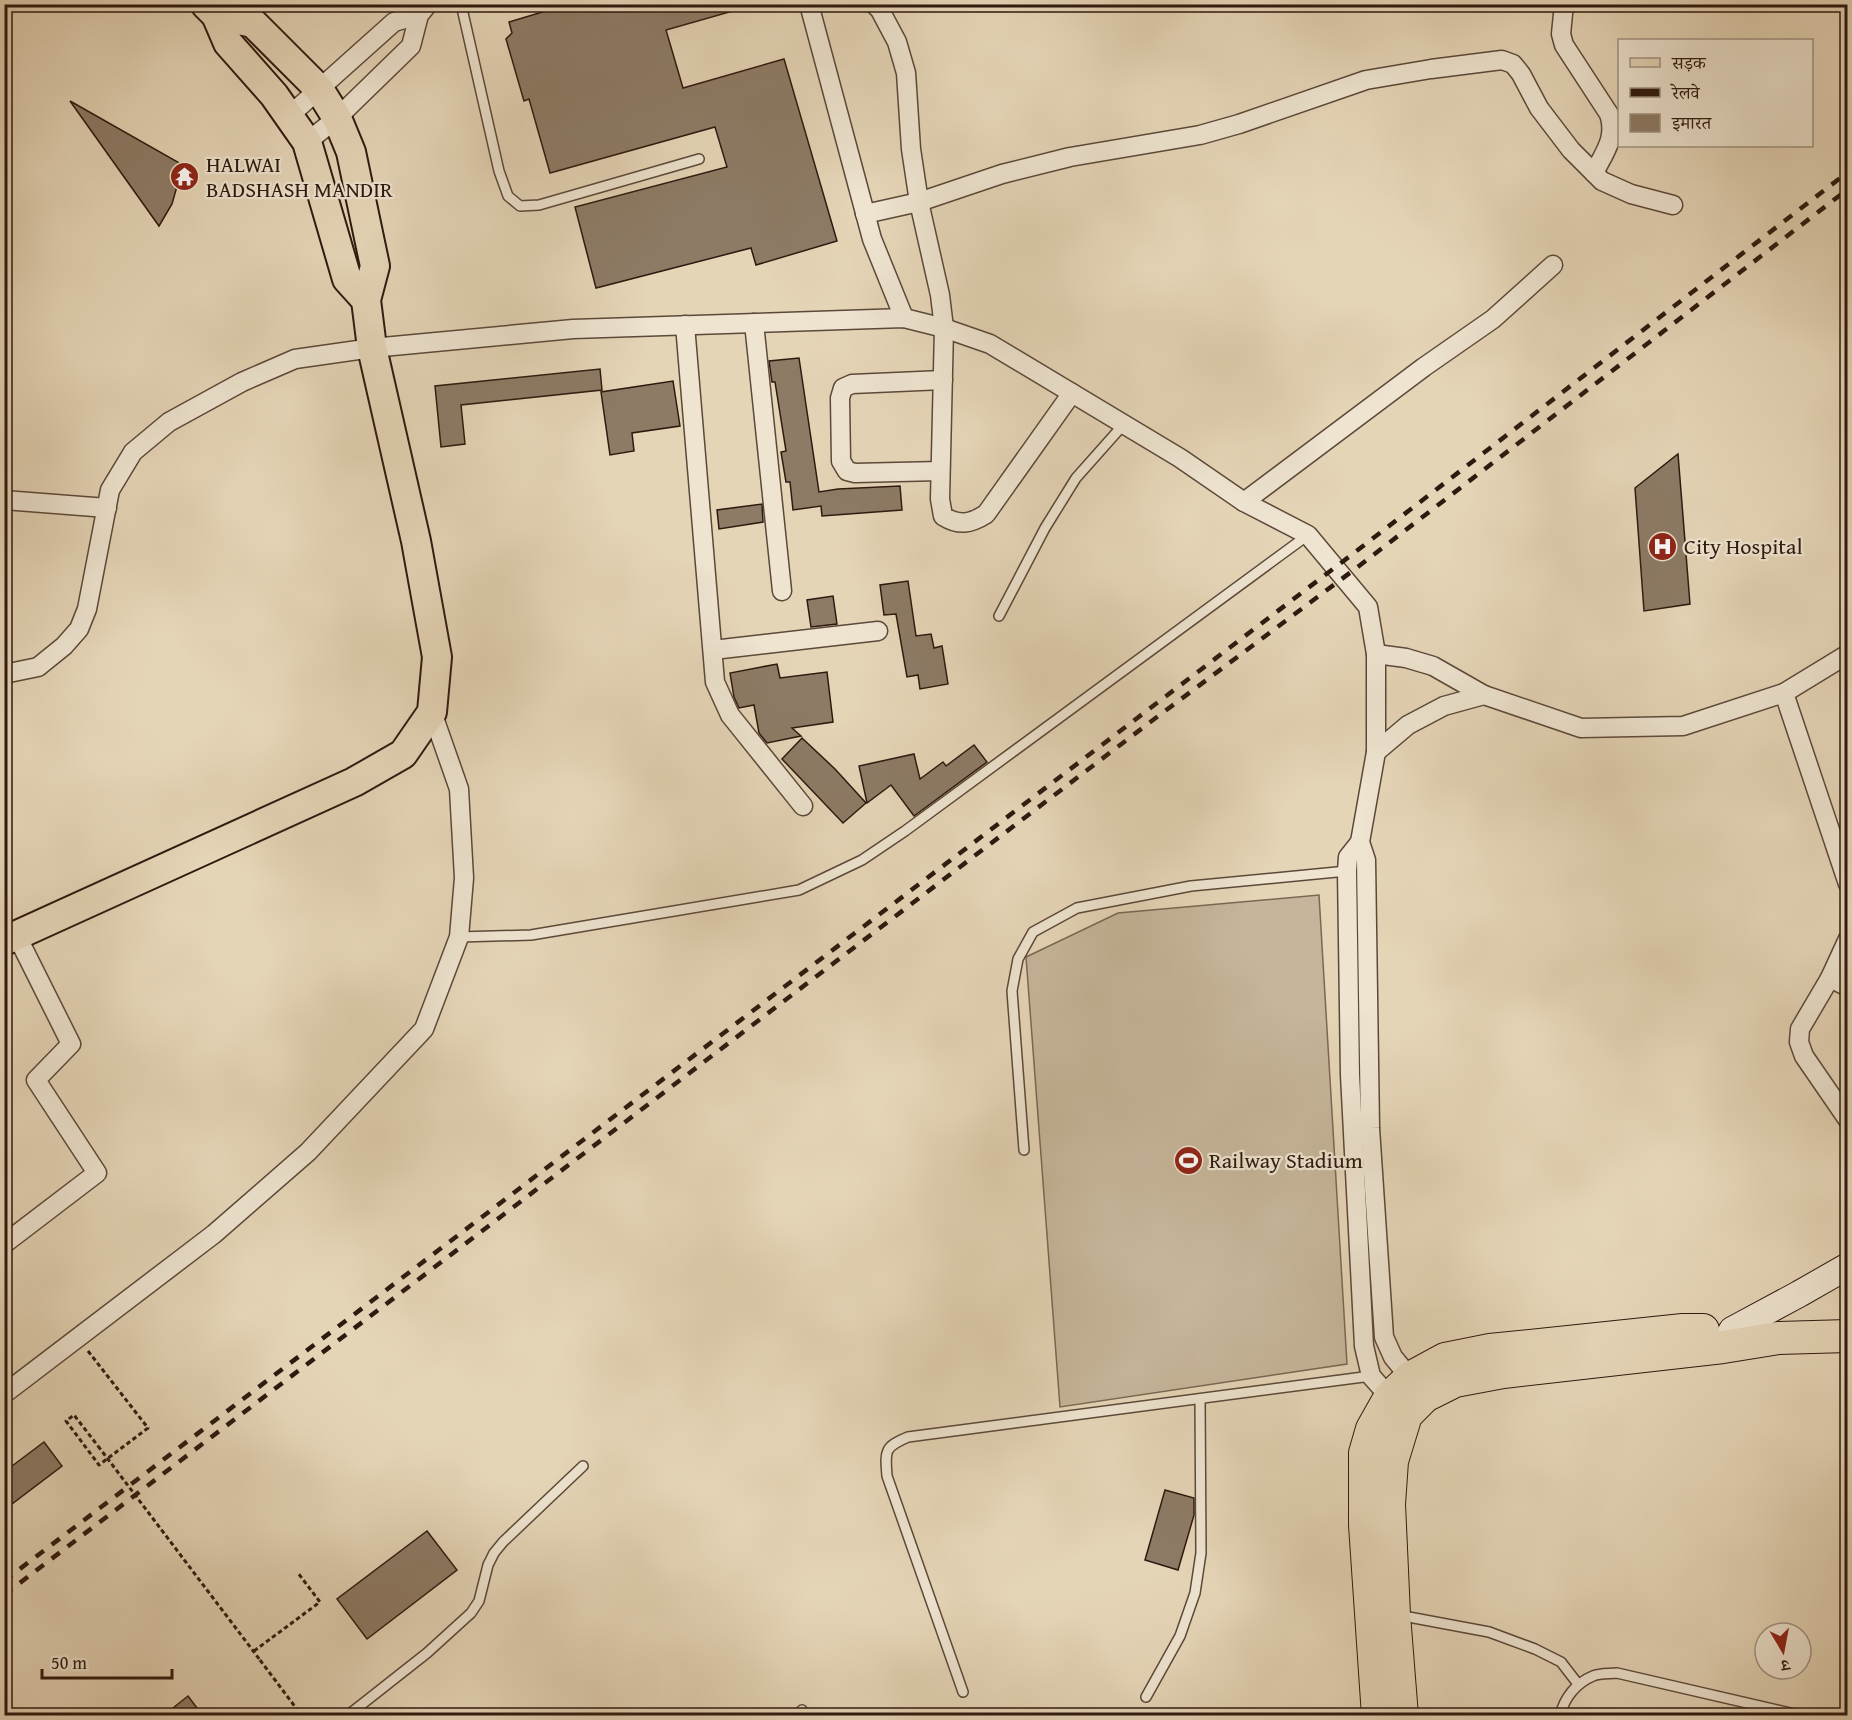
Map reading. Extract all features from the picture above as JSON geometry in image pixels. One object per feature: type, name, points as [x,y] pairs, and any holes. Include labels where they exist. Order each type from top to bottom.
[{"type":"highway","points":[[1378,1716],[1365,1525],[1365,1453],[1372,1429],[1400,1392],[1503,1372],[1727,1339],[1848,1336]]},
{"type":"highway","points":[[1400,1392],[1389,1504],[1394,1615],[1402,1716]]},
{"type":"main road","points":[[11,939],[354,782],[403,754],[432,712],[437,657],[416,541],[372,348],[366,300],[375,266],[351,152],[338,118],[319,89],[253,23],[211,10]]},
{"type":"main road","points":[[211,10],[228,43],[274,95],[308,142],[346,279],[366,300]]},
{"type":"street","points":[[809,4],[872,238],[904,318]]},
{"type":"street","points":[[874,4],[880,10],[897,42],[906,73],[911,149],[919,202],[940,295],[944,328],[940,471],[940,499],[943,516],[954,523],[974,522],[987,514],[1072,393]]},
{"type":"street","points":[[1563,4],[1561,34],[1564,45],[1609,114],[1613,126],[1612,139],[1594,173]]},
{"type":"street","points":[[289,116],[394,22],[423,10]]},
{"type":"street","points":[[308,142],[338,118],[411,46],[423,10]]},
{"type":"street","points":[[865,214],[919,202],[1002,174],[1070,158],[1200,135],[1239,124],[1366,80],[1502,60],[1513,64],[1521,74],[1539,108],[1571,150],[1602,181],[1631,194],[1673,205]]},
{"type":"street","points":[[1244,502],[1424,367],[1493,319],[1553,265]]},
{"type":"street","points":[[4,674],[38,667],[64,646],[79,629],[87,609],[111,490],[133,452],[169,422],[242,382],[295,359],[372,348],[573,329],[904,318],[944,328],[990,344],[1180,458],[1244,502],[1308,535],[1368,607],[1376,654],[1376,752],[1360,842],[1366,860],[1370,1128],[1384,1337],[1393,1357],[1400,1392]]},
{"type":"street","points":[[754,323],[782,591]]},
{"type":"street","points":[[686,325],[715,682],[730,715],[803,806]]},
{"type":"street","points":[[940,471],[855,473],[847,471],[841,462],[840,398],[843,388],[852,384],[943,380]]},
{"type":"street","points":[[4,500],[107,507]]},
{"type":"street","points":[[712,650],[878,631]]},
{"type":"street","points":[[1376,654],[1406,658],[1433,666],[1484,695],[1581,728],[1683,726],[1784,693],[1848,654]]},
{"type":"street","points":[[1784,693],[1837,857],[1848,884]]},
{"type":"street","points":[[1376,752],[1408,725],[1444,706],[1484,695]]},
{"type":"street","points":[[4,1394],[214,1234],[308,1152],[424,1029],[459,937],[464,878],[459,789],[432,712]]},
{"type":"street","points":[[1360,842],[1348,857],[1347,871],[1350,1075],[1364,1346],[1400,1392]]},
{"type":"street","points":[[4,1244],[97,1173],[36,1080],[71,1044],[11,939]]},
{"type":"street","points":[[1848,939],[1830,978],[1800,1029],[1799,1042],[1804,1056],[1848,1120]]},
{"type":"street","points":[[1830,978],[1848,987]]},
{"type":"street","points":[[1727,1339],[1848,1266]]},
{"type":"lane","points":[[462,4],[500,171],[508,196],[520,206],[538,205],[699,159]]},
{"type":"lane","points":[[999,616],[1045,528],[1077,478],[1124,424]]},
{"type":"lane","points":[[459,937],[504,937],[543,933],[778,894],[799,890],[810,885],[862,860],[905,831],[1308,535]]},
{"type":"lane","points":[[1023,1150],[1012,991],[1018,959],[1034,932],[1077,908],[1191,886],[1347,871]]},
{"type":"lane","points":[[963,1692],[886,1476],[885,1456],[892,1444],[908,1437],[1200,1399],[1400,1392]]},
{"type":"lane","points":[[1146,1697],[1180,1636],[1196,1593],[1201,1552],[1200,1399]]},
{"type":"lane","points":[[346,1716],[427,1653],[471,1613],[479,1601],[488,1565],[494,1553],[583,1466]]},
{"type":"lane","points":[[1394,1615],[1489,1632],[1535,1649],[1562,1662],[1578,1684]]},
{"type":"lane","points":[[1560,1716],[1562,1705],[1578,1684],[1595,1675],[1617,1673],[1803,1716]]},
{"type":"path","points":[[78,1338],[148,1428],[99,1465],[66,1421],[74,1415],[254,1651],[302,1716]]},
{"type":"path","points":[[254,1651],[320,1602],[298,1573]]},
{"type":"shaded area","name":"Railway Stadium","points":[[1319,895],[1347,1364],[1060,1407],[1026,957],[1118,913]]},
{"type":"building","points":[[569,4],[740,4],[740,9],[666,30],[683,88],[784,59],[837,241],[756,265],[751,248],[596,288],[575,207],[727,167],[715,127],[550,173],[529,99],[524,101],[506,39],[512,33],[509,22]]},
{"type":"building","points":[[70,101],[183,165],[172,204],[159,226]]},
{"type":"building","points":[[799,358],[819,492],[900,486],[902,510],[822,516],[821,506],[793,510],[790,482],[786,482],[781,452],[786,451],[775,382],[772,382],[769,361]]},
{"type":"building","points":[[600,369],[602,390],[461,405],[465,444],[441,447],[435,386]]},
{"type":"building","points":[[673,381],[680,426],[632,433],[634,451],[610,455],[601,392]]},
{"type":"building","points":[[1678,454],[1690,604],[1644,611],[1635,488]]},
{"type":"building","points":[[762,504],[763,522],[719,529],[717,510]]},
{"type":"building","points":[[908,581],[916,636],[931,634],[934,648],[942,646],[948,684],[920,689],[918,675],[907,677],[896,614],[884,615],[880,585]]},
{"type":"building","points":[[833,596],[837,624],[811,627],[807,600]]},
{"type":"building","points":[[777,664],[780,678],[827,672],[833,722],[792,728],[801,736],[767,743],[759,733],[754,705],[739,708],[734,697],[730,673]]},
{"type":"building","points":[[802,738],[866,803],[843,823],[782,759]]},
{"type":"building","points":[[974,745],[987,762],[914,816],[891,785],[867,803],[859,766],[914,754],[920,779],[943,762],[946,766]]},
{"type":"building","points":[[44,1442],[62,1466],[4,1510],[4,1472]]},
{"type":"building","points":[[1165,1490],[1194,1498],[1194,1515],[1178,1570],[1145,1560]]},
{"type":"building","points":[[427,1531],[457,1570],[367,1639],[337,1599]]},
{"type":"building","points":[[188,1696],[203,1716],[163,1716]]},
{"type":"railway","points":[[4,1581],[1350,556],[1848,172]]},
{"type":"railway","points":[[4,1595],[1149,723],[1359,566],[1848,189]]},
{"type":"place","name":"HALWAI BADSHASH MANDIR","points":[[185,177]]},
{"type":"place","name":"City Hospital","points":[[1663,546]]},
{"type":"place","name":"Railway Stadium","points":[[1188,1160]]}]
